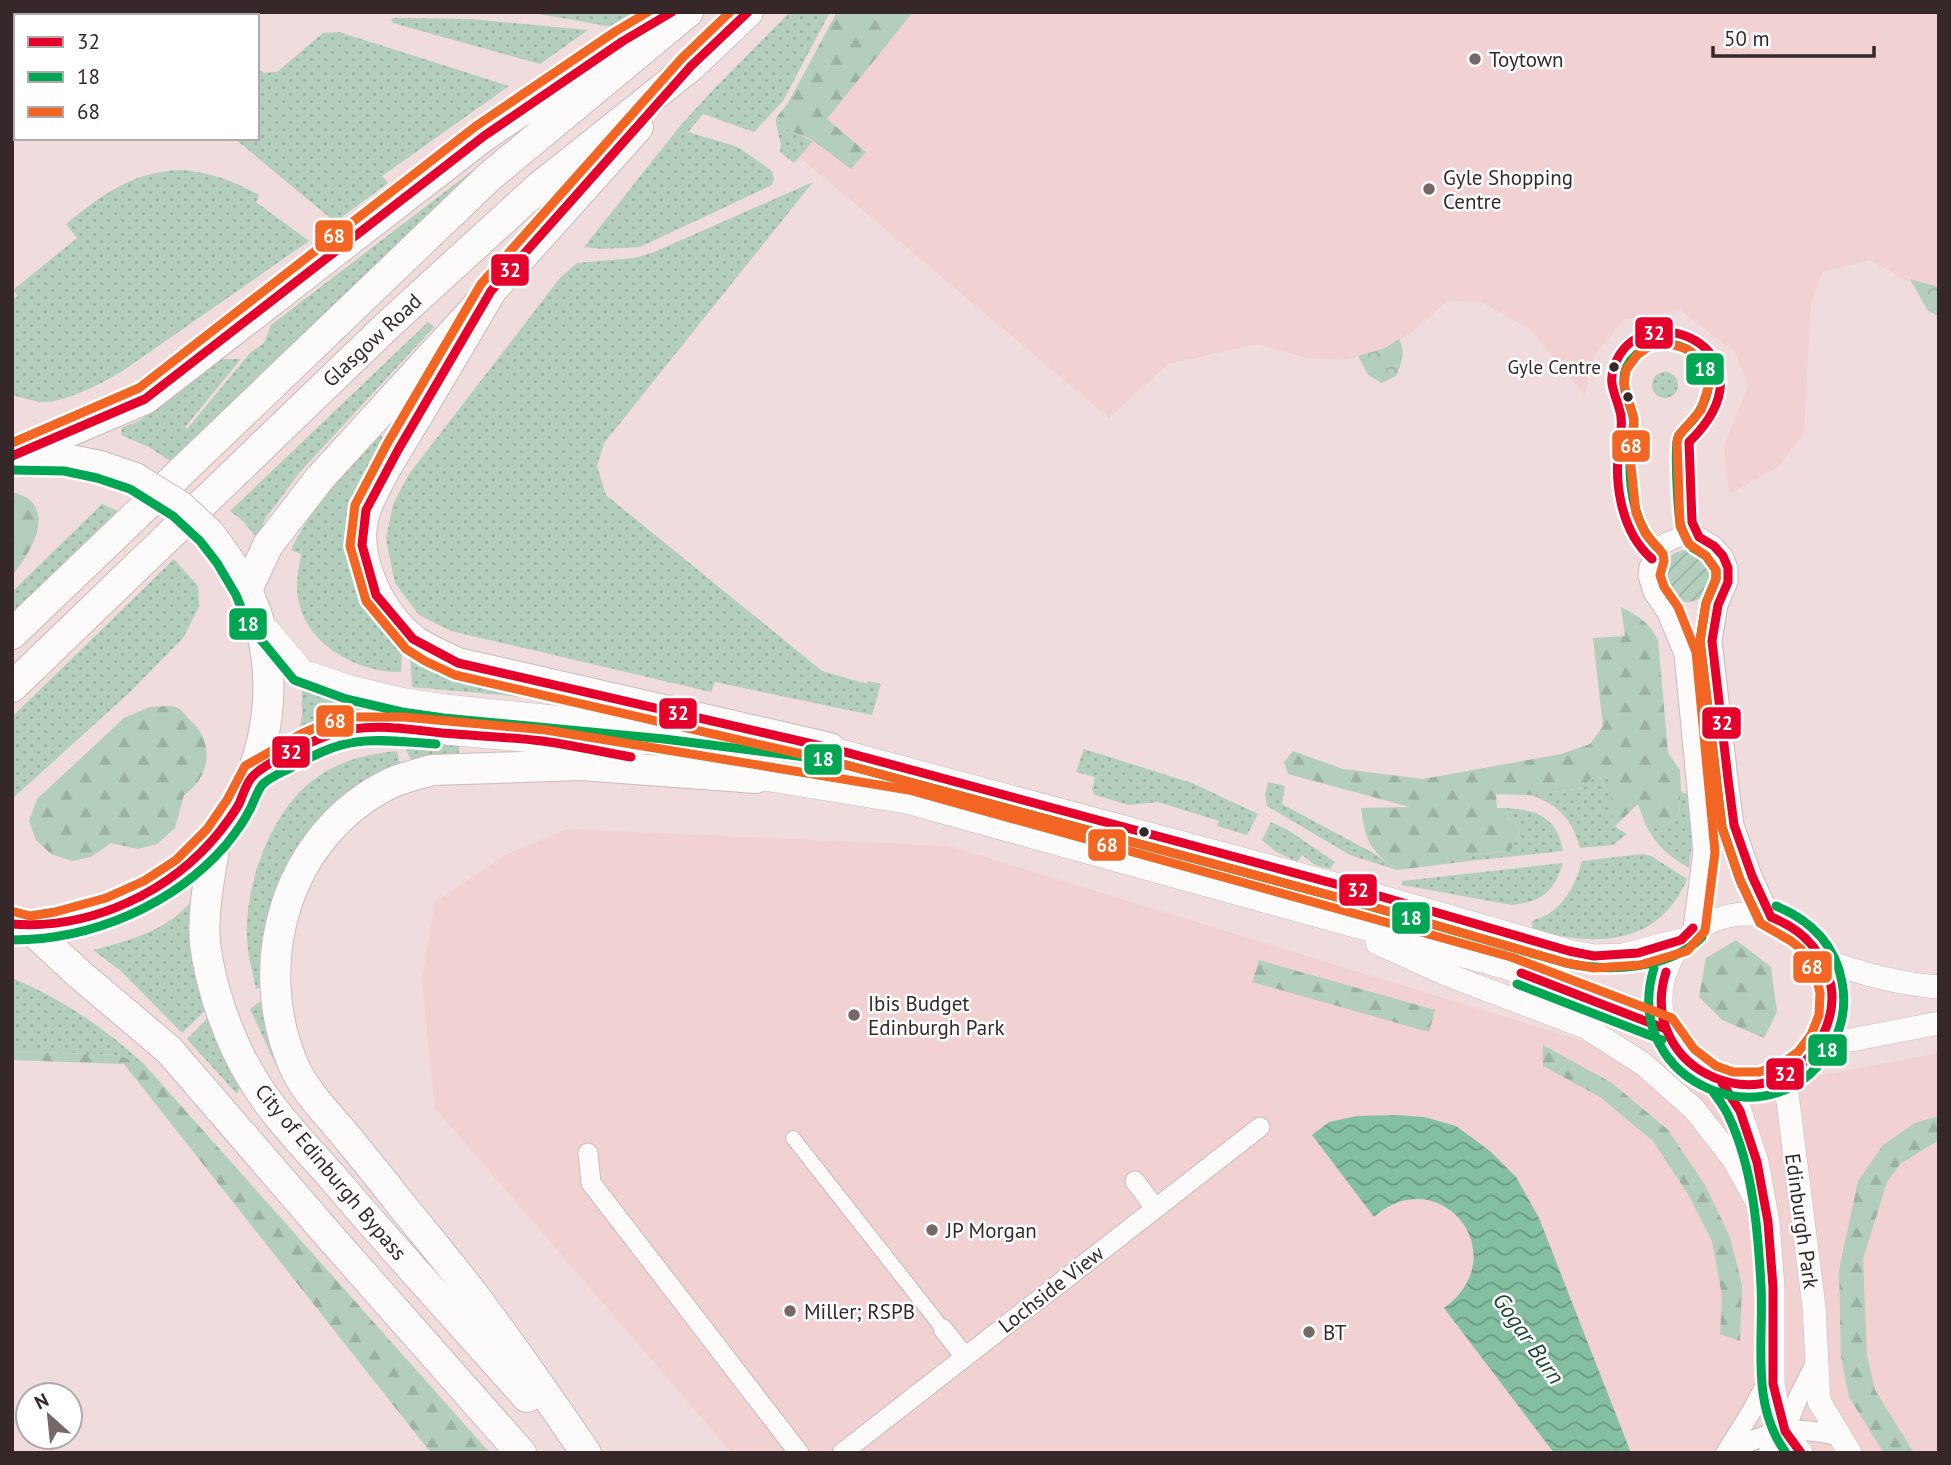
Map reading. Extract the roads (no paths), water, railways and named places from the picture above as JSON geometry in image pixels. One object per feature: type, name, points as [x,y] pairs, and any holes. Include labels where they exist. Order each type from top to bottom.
[{"type":"main road","points":[[12,457],[145,399],[484,136],[623,41],[672,12]]},
{"type":"main road","name":"Glasgow Road","points":[[12,634],[489,177],[688,12]]},
{"type":"main road","name":"Glasgow Road","points":[[12,687],[388,324],[538,188],[691,66],[748,12]]},
{"type":"main road","points":[[252,604],[268,545],[320,478],[691,66]]},
{"type":"main road","points":[[491,291],[366,510],[362,545],[376,595],[390,614],[413,639],[458,663],[830,748]]},
{"type":"main road","points":[[12,457],[65,458],[100,466],[135,478],[180,506],[209,533],[227,556],[252,604],[266,653],[269,689],[266,726],[253,775],[238,806],[216,837],[184,869],[150,892],[110,910],[19,926]]},
{"type":"main road","points":[[586,1453],[484,1309],[320,1107],[294,1066],[283,1037],[276,1001],[276,943],[283,914],[302,866],[335,822],[352,807],[392,782],[410,776],[432,770],[581,765],[756,778]]},
{"type":"main road","name":"City of Edinburgh Bypass","points":[[216,837],[206,901],[205,941],[211,977],[224,1017],[252,1079],[364,1214],[576,1453]]},
{"type":"main road","name":"City of Edinburgh Bypass","points":[[19,926],[169,1050],[521,1453]]},
{"type":"street","points":[[252,604],[303,671],[350,687],[446,706],[665,727],[830,748],[1369,892],[1569,951],[1594,956],[1638,953],[1687,934],[1714,920],[1742,914],[1771,917],[1792,926],[1811,941],[1824,960],[1832,981],[1833,1003],[1829,1026],[1820,1046],[1804,1064],[1784,1077],[1765,1084],[1722,1083],[1688,1062],[1675,1047],[1666,1029],[1661,1004],[1664,979],[1687,934],[1703,852],[1684,654],[1667,613],[1653,592],[1648,576],[1649,567],[1663,544],[1681,536],[1699,537],[1723,556],[1728,568],[1728,582],[1718,606],[1712,641],[1728,779],[1734,825],[1752,876],[1771,917]]},
{"type":"street","points":[[253,775],[333,734],[357,729],[403,729],[544,742],[906,802],[1507,968],[1666,1029]]},
{"type":"street","points":[[1323,918],[1424,965],[1585,1027],[1642,1063],[1694,1109],[1734,1160],[1768,1222]]},
{"type":"street","points":[[1824,960],[1865,975],[1899,983],[1939,987]]},
{"type":"street","points":[[1820,1046],[1939,1023]]},
{"type":"street","name":"Edinburgh Park","points":[[1784,1077],[1814,1307],[1819,1401],[1845,1445]]},
{"type":"street","name":"Edinburgh Park","points":[[1722,1083],[1740,1111],[1758,1162],[1768,1222],[1774,1323],[1772,1373],[1726,1453]]},
{"type":"street","name":"Lochside View","points":[[842,1453],[1261,1127]]},
{"type":"street","points":[[793,1138],[964,1357]]},
{"type":"street","points":[[588,1153],[592,1183],[800,1453]]},
{"type":"street","points":[[1135,1181],[1155,1208]]},
{"type":"street","points":[[1768,1453],[1786,1431],[1815,1364]]},
{"type":"street","points":[[1772,1373],[1778,1410],[1786,1431],[1801,1453]]},
{"type":"street","points":[[1726,1453],[1764,1434],[1807,1429],[1845,1445]]},
{"type":"water","name":"Gogar Burn","points":[[1357,1116],[1424,1117],[1456,1126],[1490,1151],[1516,1177],[1539,1218],[1631,1453],[1554,1453],[1444,1308],[1465,1286],[1473,1263],[1471,1241],[1461,1221],[1444,1206],[1423,1199],[1399,1202],[1374,1217],[1312,1135],[1329,1122]]},
{"type":"place","name":"Toytown","points":[[1475,59]]},
{"type":"place","name":"Gyle Shopping Centre","points":[[1429,189]]},
{"type":"place","name":"Gyle Centre","points":[[1614,367]]},
{"type":"place","name":"Ibis Budget Edinburgh Park","points":[[854,1015]]},
{"type":"place","name":"JP Morgan","points":[[932,1230]]},
{"type":"place","name":"Miller; RSPB","points":[[790,1311]]},
{"type":"place","name":"BT","points":[[1309,1332]]}]
